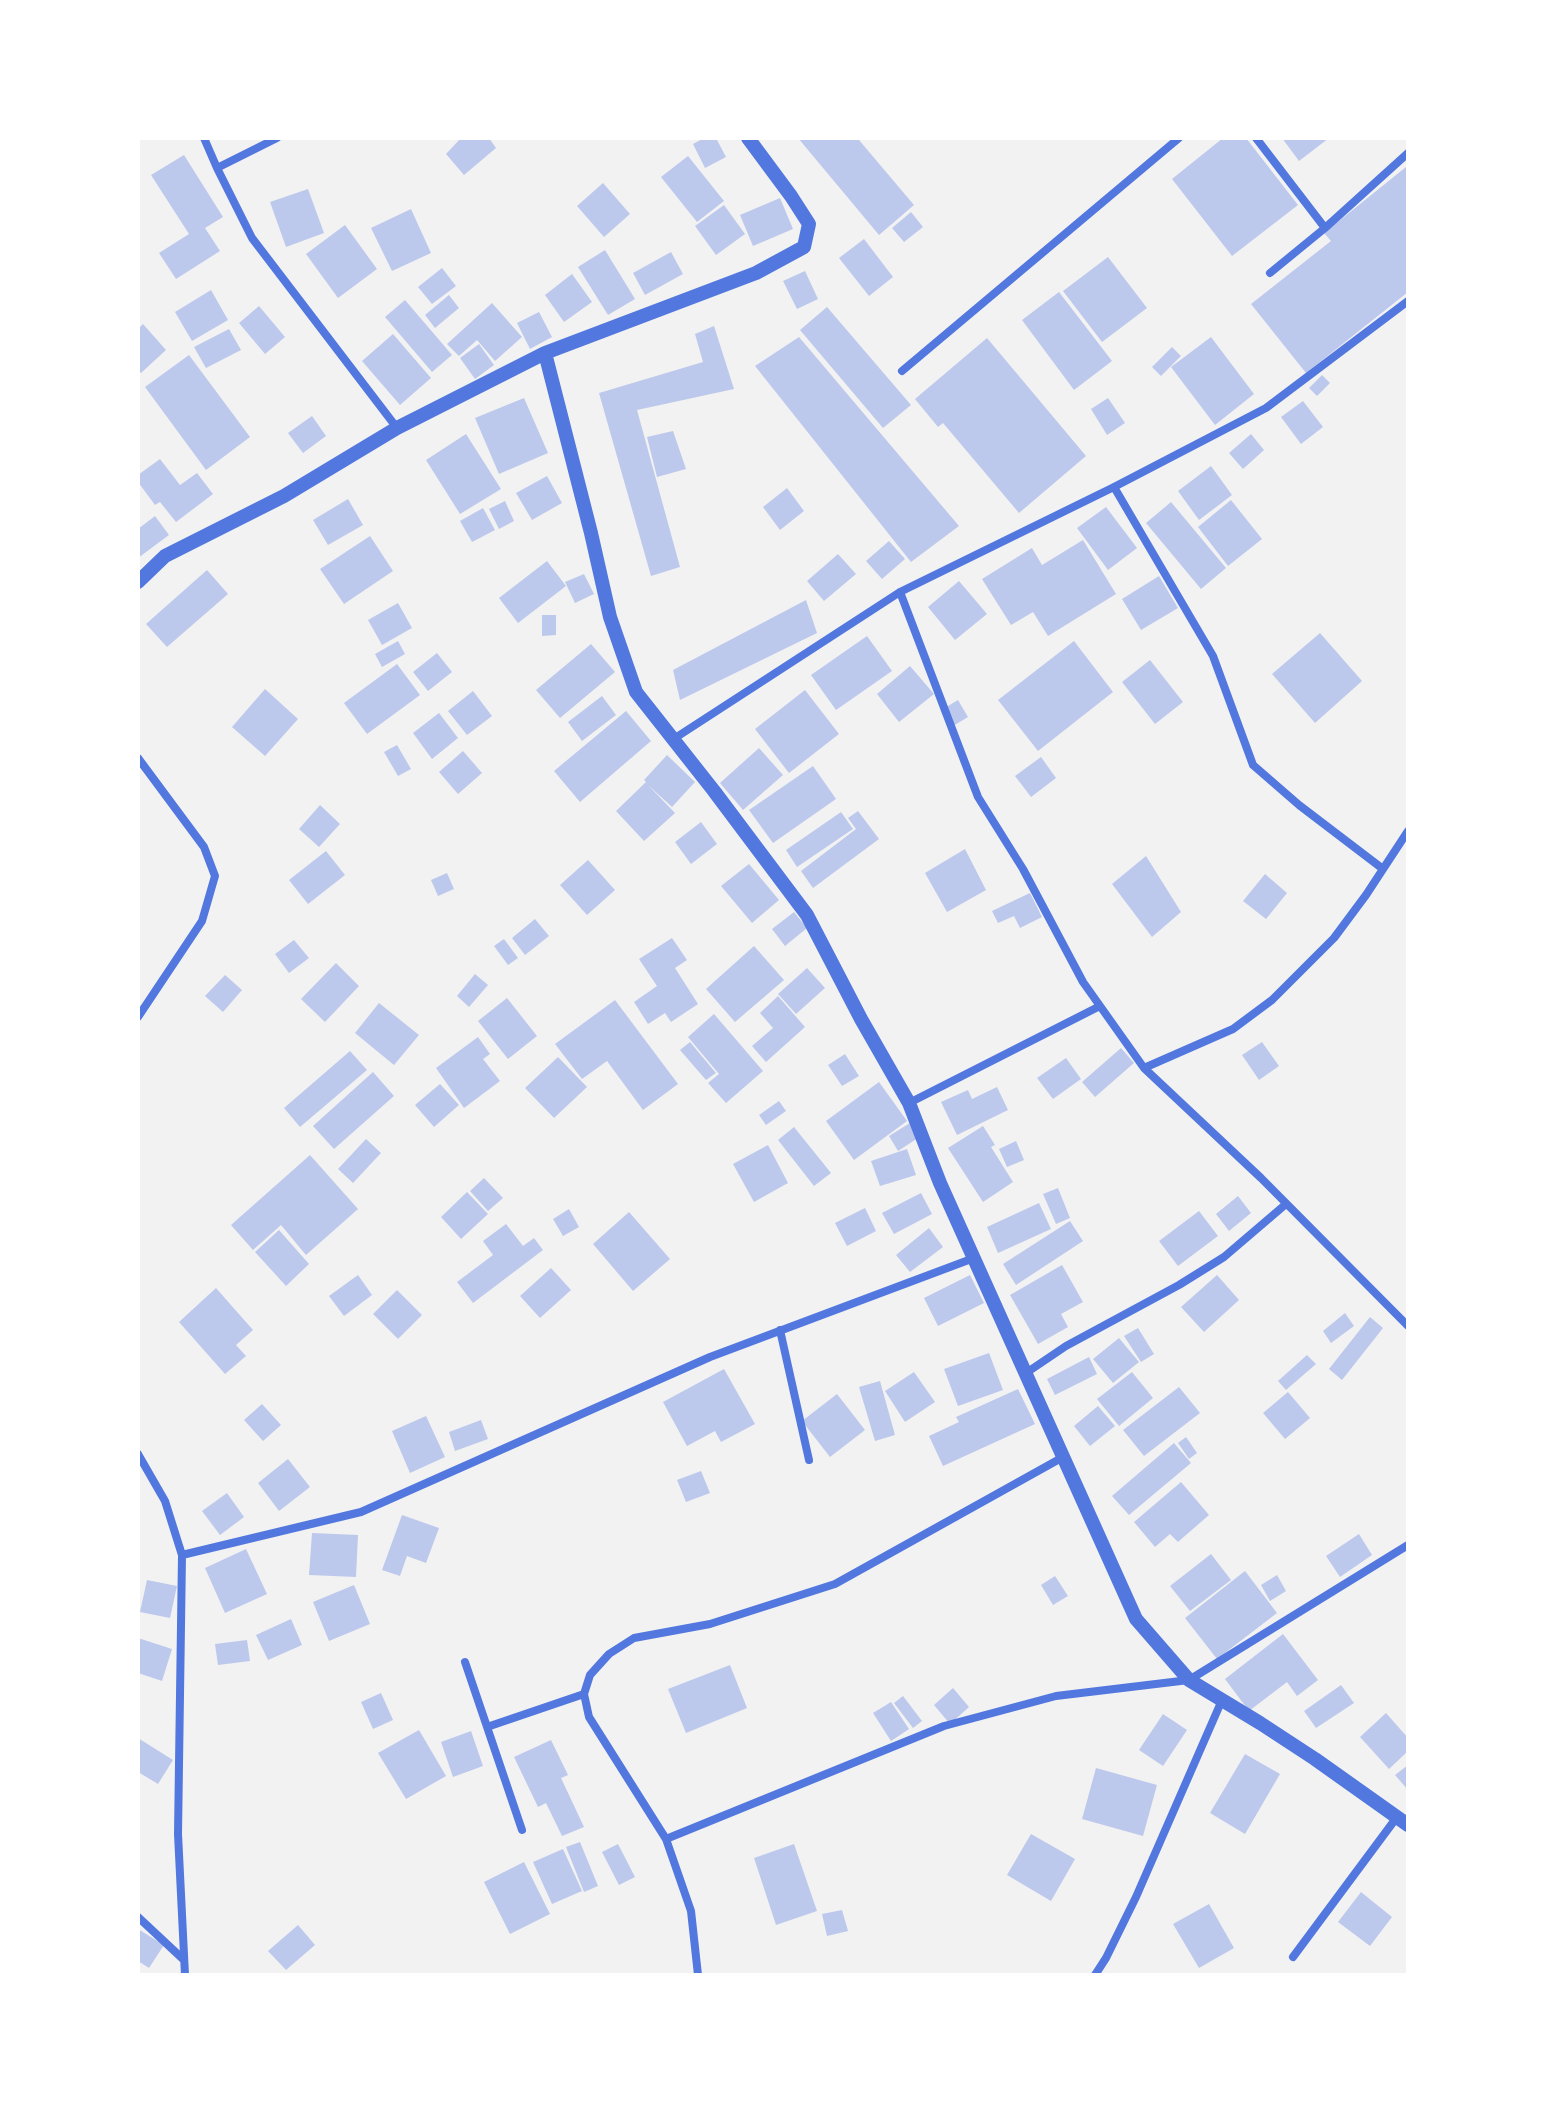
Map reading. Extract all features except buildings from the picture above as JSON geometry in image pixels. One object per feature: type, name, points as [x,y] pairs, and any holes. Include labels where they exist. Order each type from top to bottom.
[{"type":"street","points":[[204,138],[252,238],[397,428]]},
{"type":"street","points":[[217,168],[277,138]]},
{"type":"street","points":[[138,582],[165,556],[284,496],[397,428],[545,353],[756,273],[804,247],[809,224],[748,138]]},
{"type":"street","points":[[902,371],[1179,138]]},
{"type":"street","points":[[1256,138],[1325,228]]},
{"type":"street","points":[[1270,273],[1408,153]]},
{"type":"street","points":[[672,740],[900,592],[1266,408],[1408,301]]},
{"type":"street","points":[[545,353],[610,617],[636,692],[807,915],[909,1103],[940,1183],[1136,1619],[1189,1680],[1315,1759],[1402,1821],[1293,1957]]},
{"type":"street","points":[[1114,487],[1213,656],[1253,765],[1299,805],[1383,869]]},
{"type":"street","points":[[900,592],[978,797],[1023,869],[1083,982],[1144,1068],[1408,1326]]},
{"type":"street","points":[[138,758],[204,847],[215,876],[202,921],[138,1017]]},
{"type":"street","points":[[1144,1068],[1233,1029],[1272,1000],[1334,938],[1408,831]]},
{"type":"street","points":[[909,1103],[1100,1006]]},
{"type":"street","points":[[1026,1373],[1066,1346],[1224,1257],[1286,1204]]},
{"type":"street","points":[[182,1555],[361,1512],[710,1357],[974,1258]]},
{"type":"street","points":[[780,1330],[809,1460]]},
{"type":"street","points":[[138,1454],[165,1501],[182,1555],[178,1834],[185,1975]]},
{"type":"street","points":[[698,1975],[691,1911],[666,1839],[589,1717],[584,1694],[590,1675],[609,1654],[634,1638],[710,1624],[835,1584],[1065,1456]]},
{"type":"street","points":[[666,1839],[944,1726],[1056,1696],[1189,1680],[1408,1545]]},
{"type":"street","points":[[465,1662],[522,1830]]},
{"type":"street","points":[[487,1727],[584,1694]]},
{"type":"street","points":[[1095,1975],[1136,1897],[1222,1699]]},
{"type":"street","points":[[138,1917],[184,1960]]}]
